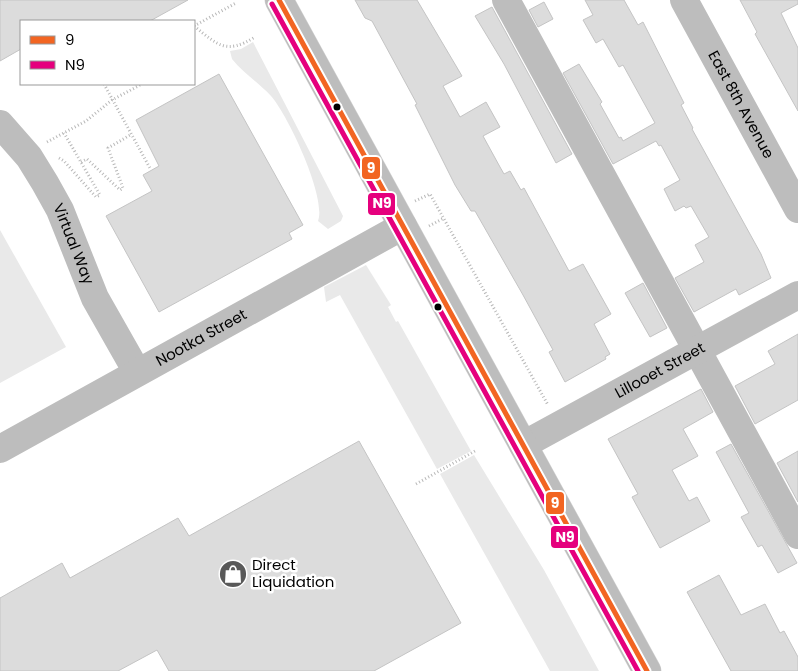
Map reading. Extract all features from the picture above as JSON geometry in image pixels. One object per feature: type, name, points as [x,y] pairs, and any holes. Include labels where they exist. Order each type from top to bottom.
[{"type":"street","points":[[279,0],[646,671]]},
{"type":"street","points":[[506,0],[798,535]]},
{"type":"street","name":"East 8th Avenue","points":[[684,0],[798,210]]},
{"type":"street","name":"Virtual Way","points":[[0,124],[29,157],[60,210],[89,286],[137,372]]},
{"type":"street","name":"Nootka Street","points":[[0,449],[403,226]]},
{"type":"street","name":"Lillooet Street","points":[[523,445],[798,295]]},
{"type":"path","points":[[195,25],[236,2]]},
{"type":"path","points":[[195,27],[218,45],[226,47],[240,46],[255,38]]},
{"type":"path","points":[[104,85],[151,170]]},
{"type":"path","points":[[46,142],[86,121],[112,100],[140,85]]},
{"type":"path","points":[[54,156],[64,161],[96,197],[100,195],[64,133]]},
{"type":"path","points":[[81,162],[87,159],[120,190],[123,188],[108,148],[132,134]]},
{"type":"path","points":[[420,199],[430,194],[548,405]]},
{"type":"path","points":[[433,224],[444,218]]},
{"type":"path","points":[[416,484],[475,451]]},
{"type":"shaded area","points":[[253,42],[343,216],[341,221],[328,229],[318,221],[317,194],[312,176],[287,120],[271,96],[232,59],[230,51],[241,49]]},
{"type":"shaded area","points":[[0,230],[66,347],[0,383]]},
{"type":"shaded area","points":[[366,265],[391,305],[388,307],[396,322],[398,321],[471,451],[437,469],[340,295],[326,302],[324,287]]},
{"type":"shaded area","points":[[474,455],[544,570],[599,671],[550,671],[440,474]]},
{"type":"building","points":[[0,0],[188,0],[152,20],[20,20],[20,50],[0,61]]},
{"type":"building","points":[[355,0],[417,0],[462,76],[443,86],[460,117],[486,102],[500,127],[483,136],[504,174],[510,171],[521,190],[524,188],[569,271],[583,264],[611,314],[594,324],[610,354],[605,357],[606,359],[565,382],[549,352],[553,350],[523,295],[475,211],[471,211],[455,185],[415,105],[417,104],[372,21],[365,18]]},
{"type":"building","points":[[585,0],[624,0],[638,25],[643,22],[684,103],[681,105],[692,129],[761,254],[771,278],[739,295],[736,289],[694,312],[675,278],[704,262],[695,245],[709,237],[691,206],[686,208],[684,206],[675,211],[664,189],[680,180],[661,145],[659,146],[656,141],[613,164],[563,73],[579,64],[602,102],[600,104],[619,138],[621,137],[623,141],[655,123],[623,65],[619,67],[603,39],[596,43],[583,20],[593,15]]},
{"type":"building","points":[[740,0],[798,0],[798,4],[781,13],[798,48],[798,111],[755,34],[757,32]]},
{"type":"building","points":[[544,2],[553,19],[538,27],[529,10]]},
{"type":"building","points":[[492,7],[572,154],[556,163],[504,64],[475,16]]},
{"type":"building","points":[[219,74],[303,225],[289,233],[292,239],[159,312],[106,216],[152,191],[143,175],[159,166],[136,120]]},
{"type":"building","points":[[643,283],[667,328],[650,337],[625,293]]},
{"type":"building","points":[[798,334],[798,400],[755,424],[735,386],[775,364],[768,351]]},
{"type":"building","points":[[701,389],[713,412],[683,429],[698,456],[672,470],[689,501],[697,497],[710,521],[660,548],[632,497],[638,494],[608,439]]},
{"type":"building","points":[[359,441],[461,623],[374,671],[169,671],[157,650],[118,671],[0,671],[0,598],[62,563],[70,578],[178,518],[189,536]]},
{"type":"building","points":[[731,444],[797,563],[778,573],[762,545],[758,547],[741,517],[749,513],[716,452]]},
{"type":"building","points":[[798,451],[798,502],[777,463]]},
{"type":"building","points":[[719,575],[741,615],[765,604],[780,633],[784,631],[798,657],[798,671],[731,671],[687,592]]},
{"type":"transit line","name":"9","points":[[279,0],[647,671]]},
{"type":"transit line","name":"N9","points":[[272,4],[638,671]]},
{"type":"place","name":"Direct Liquidation","points":[[233,574]]}]
